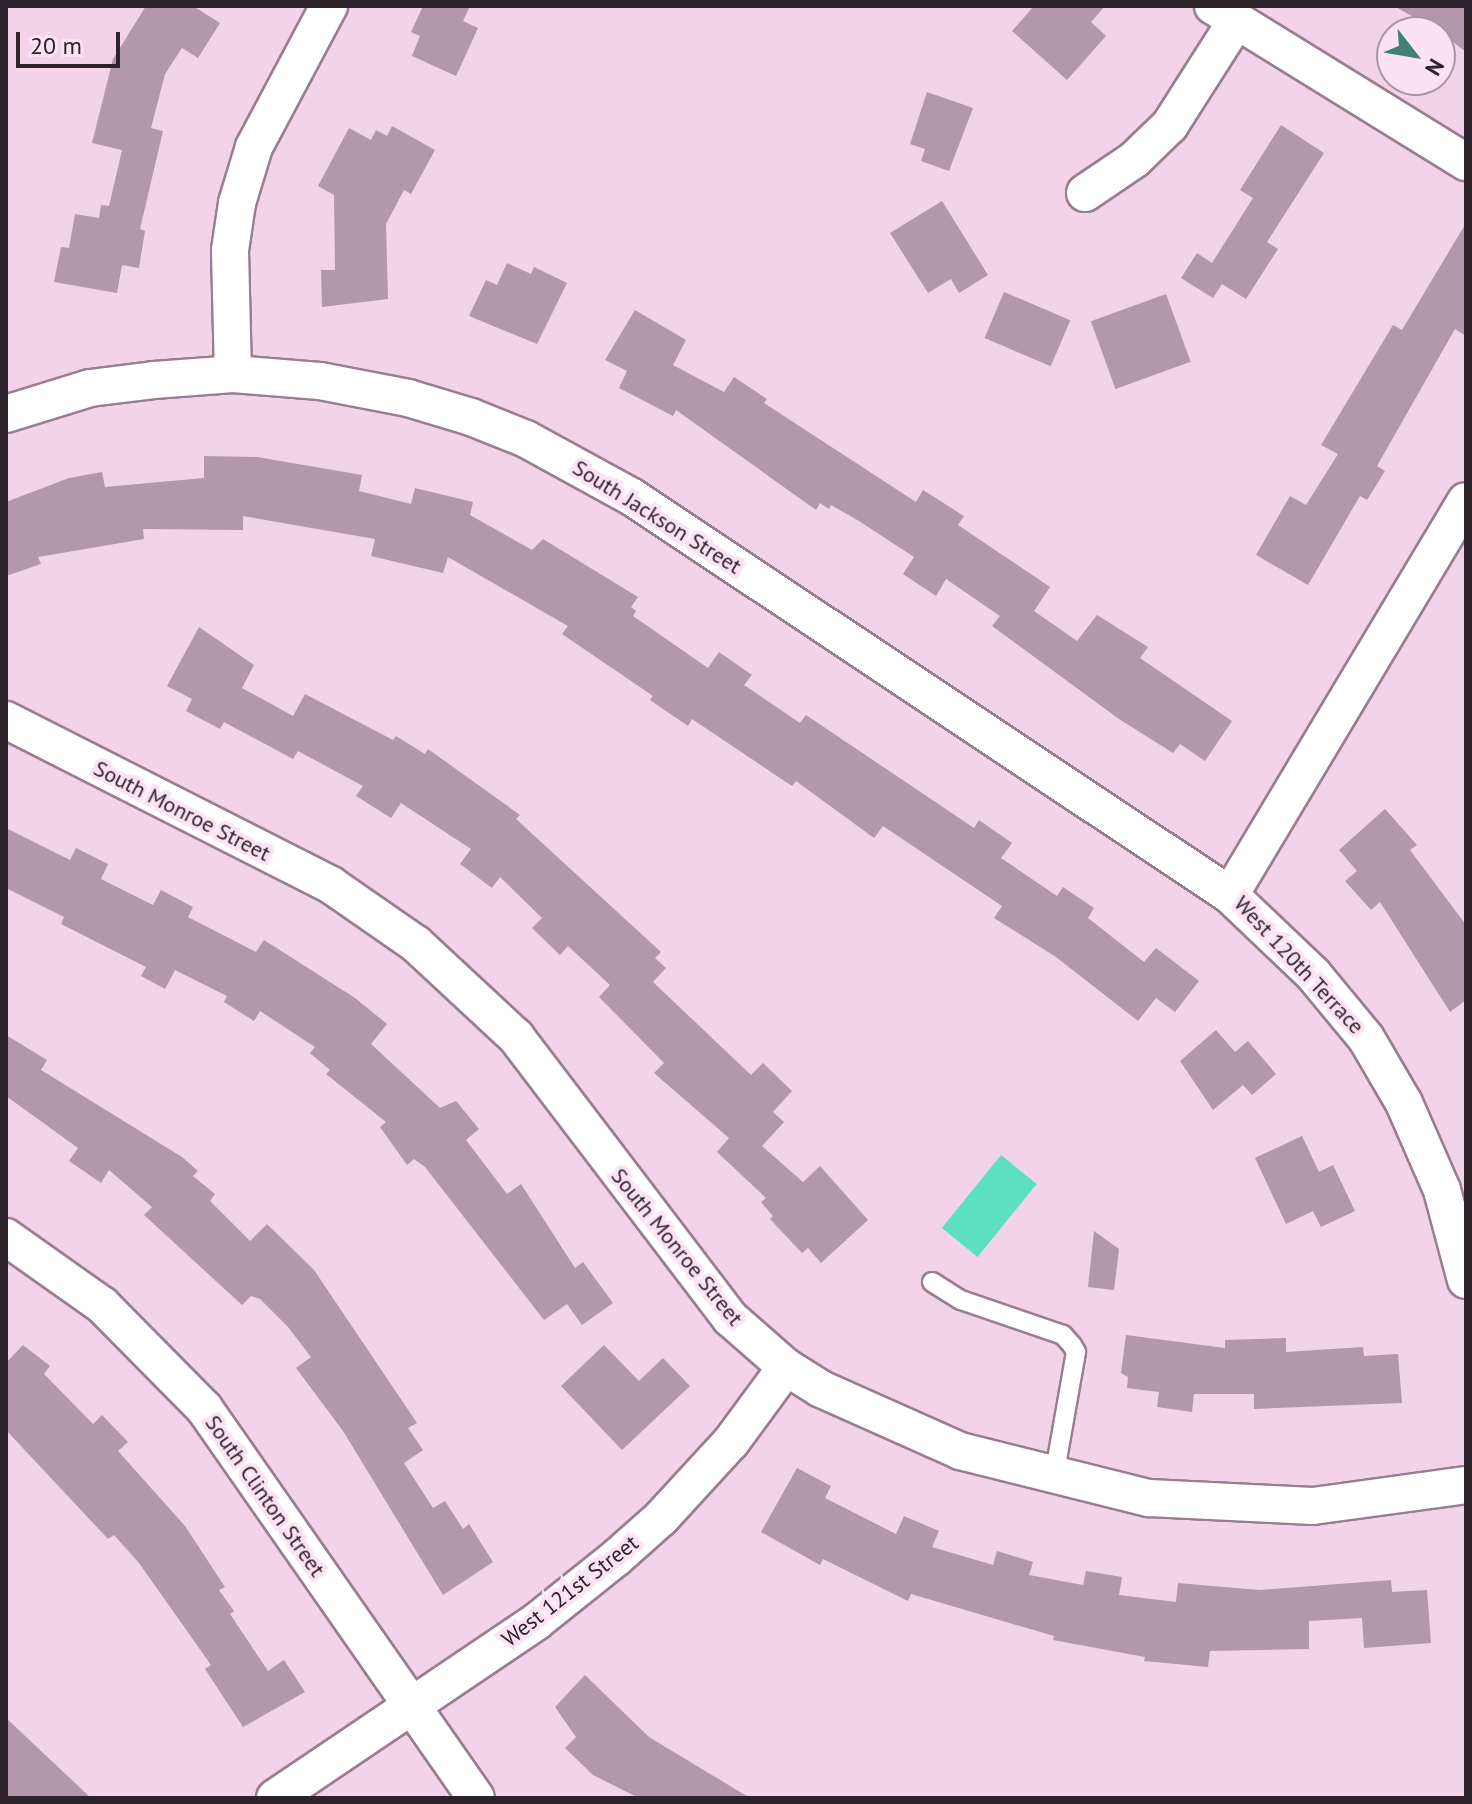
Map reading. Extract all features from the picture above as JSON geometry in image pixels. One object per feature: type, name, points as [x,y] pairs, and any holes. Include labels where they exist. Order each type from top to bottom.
[{"type":"street","points":[[233,374],[230,250],[237,203],[254,147],[329,6]]},
{"type":"street","points":[[1085,193],[1135,159],[1170,125],[1224,14],[1466,162]]},
{"type":"street","name":"South Jackson Street","points":[[6,414],[90,388],[233,374],[320,381],[408,398],[471,417],[565,459],[632,497],[1230,895]]},
{"type":"street","name":"West 120th Terrace","points":[[1466,501],[1230,895],[1313,974],[1366,1038],[1404,1103],[1442,1190],[1466,1280]]},
{"type":"street","name":"South Monroe Street","points":[[6,720],[331,885],[416,944],[516,1037],[730,1318],[786,1367],[863,1409],[960,1451],[1054,1477],[1208,1505],[1313,1506],[1466,1485]]},
{"type":"street","name":"South Clinton Street","points":[[6,1237],[102,1305],[204,1408],[476,1798]]},
{"type":"street","name":"West 121st Street","points":[[275,1798],[410,1703],[537,1621],[661,1518],[731,1442],[786,1367]]},
{"type":"lane","points":[[932,1282],[961,1300],[1063,1335],[1072,1345],[1076,1352],[1054,1477]]},
{"type":"shaded area","points":[[1001,1155],[1037,1184],[978,1257],[942,1228]]},
{"type":"building","points":[[146,6],[193,6],[220,23],[198,58],[182,48],[165,74],[151,128],[163,131],[140,229],[145,231],[139,268],[122,265],[117,293],[54,282],[61,247],[69,248],[75,214],[99,218],[101,205],[109,206],[122,150],[92,143],[113,59]]},
{"type":"building","points":[[423,6],[470,6],[463,21],[478,28],[456,76],[412,56],[420,36],[411,32]]},
{"type":"building","points":[[1034,6],[1105,6],[1091,22],[1106,36],[1067,80],[1012,31]]},
{"type":"building","points":[[1394,6],[1466,6],[1466,52],[1456,44],[1456,16],[1412,16]]},
{"type":"building","points":[[927,92],[973,108],[949,171],[921,161],[925,149],[910,144]]},
{"type":"building","points":[[1281,125],[1324,153],[1267,242],[1278,249],[1246,299],[1222,284],[1213,298],[1181,278],[1197,253],[1212,263],[1253,198],[1240,190]]},
{"type":"building","points":[[392,126],[435,150],[411,194],[404,190],[386,224],[388,299],[322,307],[321,270],[335,270],[334,195],[318,186],[349,128],[371,140],[376,130],[387,136]]},
{"type":"building","points":[[942,201],[988,275],[959,293],[951,279],[928,293],[890,233]]},
{"type":"building","points":[[1466,223],[1466,336],[1455,329],[1377,466],[1385,471],[1367,500],[1360,496],[1308,585],[1256,555],[1290,496],[1306,505],[1338,454],[1321,445],[1393,325],[1402,330]]},
{"type":"building","points":[[507,263],[531,274],[534,267],[567,283],[537,344],[469,316],[486,280],[497,285]]},
{"type":"building","points":[[1004,292],[1070,320],[1051,366],[984,338]]},
{"type":"building","points":[[1166,294],[1191,362],[1115,389],[1091,321]]},
{"type":"building","points":[[635,310],[686,340],[673,365],[724,392],[734,377],[767,399],[764,403],[916,502],[923,490],[964,516],[958,525],[1050,587],[1034,611],[1077,641],[1097,615],[1148,647],[1140,658],[1232,721],[1205,761],[1180,744],[1173,753],[1119,719],[992,626],[1000,616],[946,579],[936,596],[903,574],[914,557],[859,521],[831,505],[829,509],[820,503],[816,510],[676,410],[673,416],[619,388],[627,371],[605,360]]},
{"type":"building","points":[[204,456],[257,457],[362,475],[359,491],[411,504],[415,488],[473,502],[470,515],[532,550],[543,539],[638,597],[631,607],[636,611],[633,616],[708,668],[719,652],[752,675],[744,685],[800,723],[806,715],[974,828],[979,820],[1012,843],[1001,858],[1057,896],[1063,887],[1094,908],[1088,918],[1144,962],[1156,948],[1199,981],[1175,1012],[1156,998],[1138,1021],[1056,957],[994,918],[1002,906],[883,826],[874,838],[796,781],[792,786],[692,719],[688,726],[650,700],[653,696],[562,634],[568,626],[448,557],[443,573],[371,556],[375,539],[243,516],[243,530],[143,529],[144,539],[38,557],[41,564],[6,576],[6,502],[69,478],[102,472],[105,487],[204,478]]},
{"type":"building","points":[[199,627],[254,665],[242,688],[293,716],[305,694],[393,740],[396,736],[425,754],[428,749],[520,815],[516,819],[661,952],[655,958],[666,968],[653,982],[751,1075],[763,1063],[792,1091],[773,1112],[784,1122],[762,1146],[803,1182],[820,1166],[868,1220],[821,1263],[808,1248],[802,1253],[770,1219],[773,1216],[761,1202],[766,1198],[717,1152],[729,1138],[654,1073],[664,1063],[599,997],[610,985],[568,946],[560,955],[532,928],[542,918],[500,877],[492,888],[460,864],[471,849],[401,803],[391,818],[356,796],[363,786],[298,751],[293,759],[224,722],[220,729],[186,711],[192,699],[167,686]]},
{"type":"building","points":[[1385,809],[1417,845],[1410,850],[1466,925],[1466,1000],[1450,1012],[1380,902],[1371,910],[1345,881],[1357,871],[1339,850]]},
{"type":"building","points":[[6,828],[70,860],[76,848],[108,864],[101,879],[153,905],[161,890],[193,907],[188,917],[256,952],[264,940],[355,998],[387,1024],[371,1044],[440,1108],[456,1101],[479,1129],[466,1140],[507,1194],[521,1184],[575,1268],[583,1262],[613,1303],[582,1325],[567,1304],[544,1320],[425,1167],[414,1159],[407,1165],[380,1127],[386,1122],[326,1074],[330,1070],[310,1053],[315,1047],[260,1011],[254,1021],[224,1002],[227,996],[175,970],[165,989],[141,976],[146,967],[61,924],[64,917],[6,888]]},
{"type":"building","points":[[1216,1030],[1235,1052],[1248,1041],[1276,1074],[1252,1095],[1243,1085],[1213,1110],[1180,1061]]},
{"type":"building","points":[[6,1035],[47,1060],[41,1070],[182,1157],[198,1171],[193,1176],[215,1194],[210,1201],[250,1241],[267,1224],[314,1270],[417,1423],[408,1428],[423,1450],[404,1463],[433,1508],[445,1501],[463,1529],[469,1524],[493,1562],[443,1595],[343,1431],[296,1368],[311,1357],[288,1327],[260,1299],[251,1296],[242,1305],[144,1215],[152,1207],[109,1170],[101,1183],[69,1161],[78,1148],[6,1096]]},
{"type":"building","points":[[1302,1136],[1319,1172],[1333,1165],[1355,1211],[1321,1227],[1313,1211],[1286,1224],[1255,1158]]},
{"type":"building","points":[[1094,1231],[1119,1249],[1114,1290],[1088,1287]]},
{"type":"building","points":[[1126,1335],[1225,1348],[1225,1340],[1286,1338],[1286,1352],[1363,1347],[1364,1356],[1398,1354],[1402,1403],[1254,1409],[1254,1394],[1194,1394],[1192,1412],[1157,1407],[1159,1392],[1127,1388],[1128,1377],[1121,1373]]},
{"type":"building","points":[[23,1345],[50,1366],[44,1374],[93,1424],[102,1415],[128,1442],[118,1451],[185,1526],[225,1587],[219,1590],[234,1611],[230,1614],[268,1671],[284,1660],[305,1692],[243,1727],[205,1669],[211,1665],[139,1563],[114,1535],[108,1539],[6,1430],[6,1363]]},
{"type":"building","points":[[604,1345],[639,1381],[663,1358],[690,1386],[622,1450],[561,1386]]},
{"type":"building","points":[[797,1468],[831,1486],[825,1498],[896,1534],[904,1516],[939,1531],[932,1547],[993,1565],[997,1551],[1033,1562],[1029,1575],[1083,1585],[1086,1571],[1122,1577],[1119,1595],[1176,1602],[1178,1583],[1259,1590],[1391,1580],[1392,1592],[1427,1590],[1431,1643],[1364,1648],[1362,1618],[1309,1621],[1309,1649],[1210,1651],[1208,1667],[1144,1661],[1145,1657],[1053,1640],[1054,1636],[911,1594],[908,1601],[823,1559],[820,1565],[761,1532]]},
{"type":"building","points":[[585,1675],[649,1737],[750,1798],[639,1798],[593,1775],[565,1748],[576,1737],[555,1707]]},
{"type":"building","points":[[6,1718],[91,1798],[6,1798]]}]
